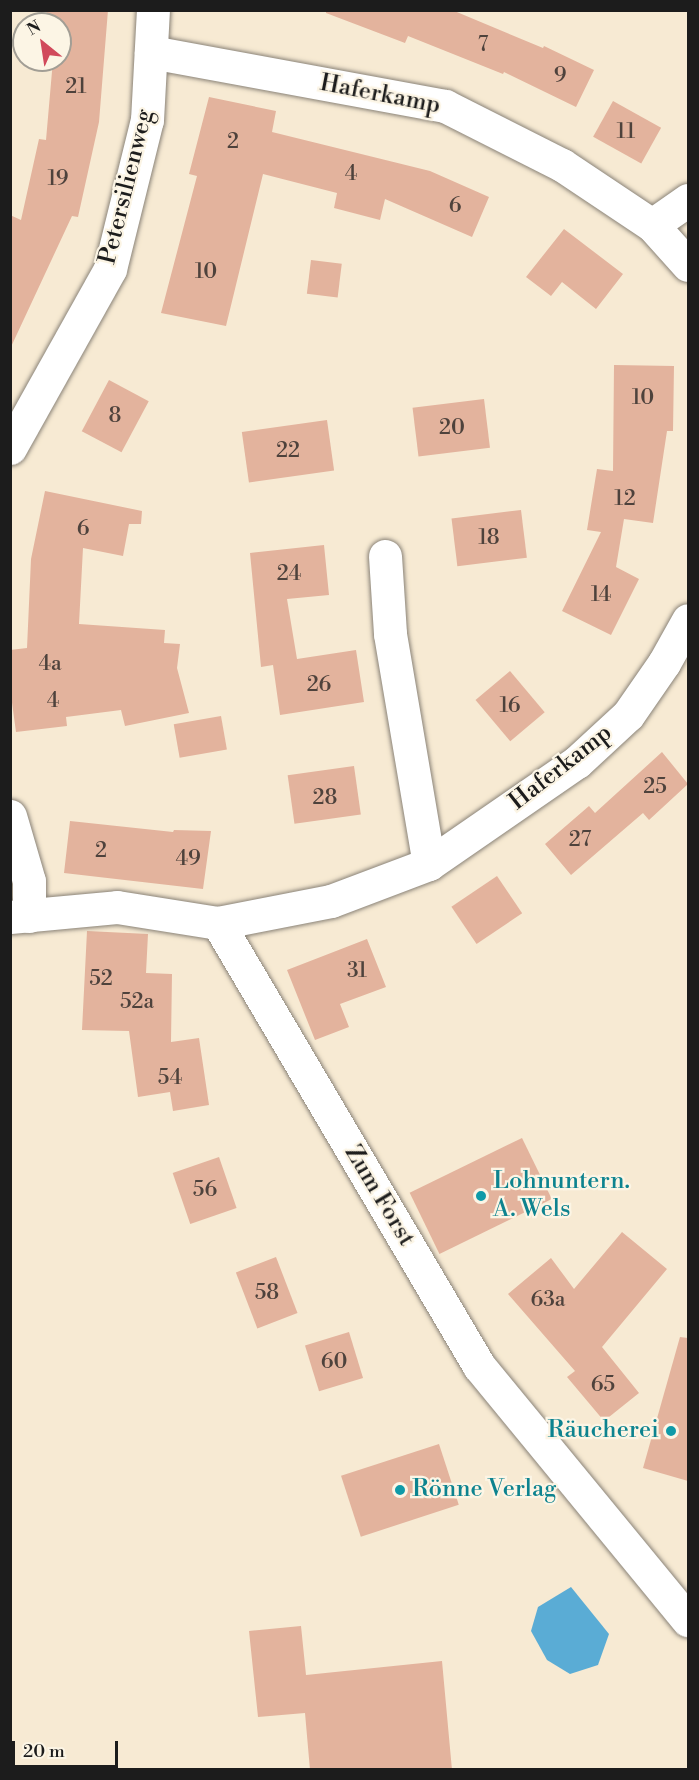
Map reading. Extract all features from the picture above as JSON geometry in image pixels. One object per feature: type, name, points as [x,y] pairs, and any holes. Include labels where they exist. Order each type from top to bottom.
[{"type":"street","name":"Petersilienweg","points":[[10,448],[110,269],[147,120],[153,10]]},
{"type":"street","name":"Haferkamp","points":[[151,52],[445,106],[562,165],[652,225],[688,265]]},
{"type":"street","points":[[652,225],[688,200]]},
{"type":"street","points":[[385,555],[390,634],[429,864]]},
{"type":"street","name":"Haferkamp","points":[[218,923],[331,901],[429,864],[577,762],[628,715],[664,663],[688,620]]},
{"type":"street","points":[[10,816],[30,881],[20,917],[117,907],[218,923]]},
{"type":"street","name":"Zum Forst","points":[[218,923],[479,1366],[619,1534],[688,1623]]},
{"type":"water","points":[[571,1587],[609,1634],[598,1665],[570,1674],[547,1660],[531,1631],[538,1607]]},
{"type":"building","points":[[45,10],[108,10],[99,122],[78,217],[72,216],[10,349],[10,215],[21,220],[39,139],[46,140],[52,72],[72,72],[72,12],[46,12]]},
{"type":"building","points":[[326,10],[452,10],[543,48],[544,46],[594,70],[576,107],[504,72],[503,74],[408,36],[405,43],[326,13]]},
{"type":"building","points":[[209,97],[276,111],[272,132],[430,171],[489,197],[472,237],[385,199],[380,220],[334,208],[337,193],[263,174],[226,326],[161,313],[197,176],[189,174]]},
{"type":"building","points":[[613,101],[661,128],[641,164],[593,137]]},
{"type":"building","points":[[564,229],[623,274],[596,309],[562,282],[551,296],[526,277]]},
{"type":"building","points":[[311,260],[342,264],[338,298],[307,294]]},
{"type":"building","points":[[614,365],[674,366],[673,431],[667,431],[653,523],[624,519],[616,567],[639,579],[611,635],[562,611],[601,532],[587,530],[597,469],[613,471]]},
{"type":"building","points":[[109,380],[149,401],[122,452],[82,431]]},
{"type":"building","points":[[484,399],[490,448],[419,456],[413,408]]},
{"type":"building","points":[[327,420],[334,471],[249,482],[242,432]]},
{"type":"building","points":[[45,491],[142,511],[141,524],[129,524],[123,556],[83,548],[79,624],[165,630],[164,643],[180,644],[177,668],[189,713],[125,726],[121,710],[66,717],[67,726],[16,732],[10,688],[10,650],[27,648],[31,559]]},
{"type":"building","points":[[521,510],[527,558],[457,566],[452,519]]},
{"type":"building","points":[[324,545],[329,595],[287,599],[297,659],[356,650],[364,702],[280,715],[273,665],[261,667],[250,553]]},
{"type":"building","points":[[510,671],[545,712],[510,741],[476,700]]},
{"type":"building","points":[[221,716],[227,749],[180,758],[174,724]]},
{"type":"building","points":[[662,752],[688,784],[649,820],[643,813],[571,875],[545,844],[589,806],[595,813]]},
{"type":"building","points":[[354,766],[361,815],[294,824],[288,775]]},
{"type":"building","points":[[70,821],[173,832],[174,830],[211,831],[203,889],[64,873]]},
{"type":"building","points":[[497,876],[522,913],[477,944],[451,907]]},
{"type":"building","points":[[87,931],[148,934],[146,973],[172,974],[171,1042],[199,1038],[209,1105],[173,1111],[170,1092],[138,1097],[129,1031],[82,1030]]},
{"type":"building","points":[[367,939],[386,987],[340,1004],[349,1027],[315,1040],[287,970]]},
{"type":"building","name":"Lohnuntern. A. Wels","points":[[522,1138],[552,1199],[439,1254],[410,1193]]},
{"type":"building","points":[[219,1157],[237,1208],[190,1224],[173,1173]]},
{"type":"building","points":[[622,1232],[667,1269],[602,1347],[639,1393],[604,1421],[567,1377],[575,1371],[508,1294],[551,1258],[574,1289]]},
{"type":"building","points":[[276,1257],[298,1313],[257,1328],[236,1272]]},
{"type":"building","points":[[349,1332],[363,1378],[319,1391],[305,1345]]},
{"type":"building","name":"Räucherei","points":[[680,1337],[688,1338],[688,1481],[643,1468]]},
{"type":"building","name":"Rönne Verlag","points":[[439,1444],[459,1505],[361,1537],[341,1476]]},
{"type":"building","points":[[301,1626],[306,1675],[442,1661],[452,1770],[310,1770],[305,1713],[258,1717],[249,1631]]},
{"type":"place","name":"Lohnuntern. A. Wels","points":[[481,1196]]},
{"type":"place","name":"Räucherei","points":[[671,1431]]},
{"type":"place","name":"Rönne Verlag","points":[[400,1490]]}]
